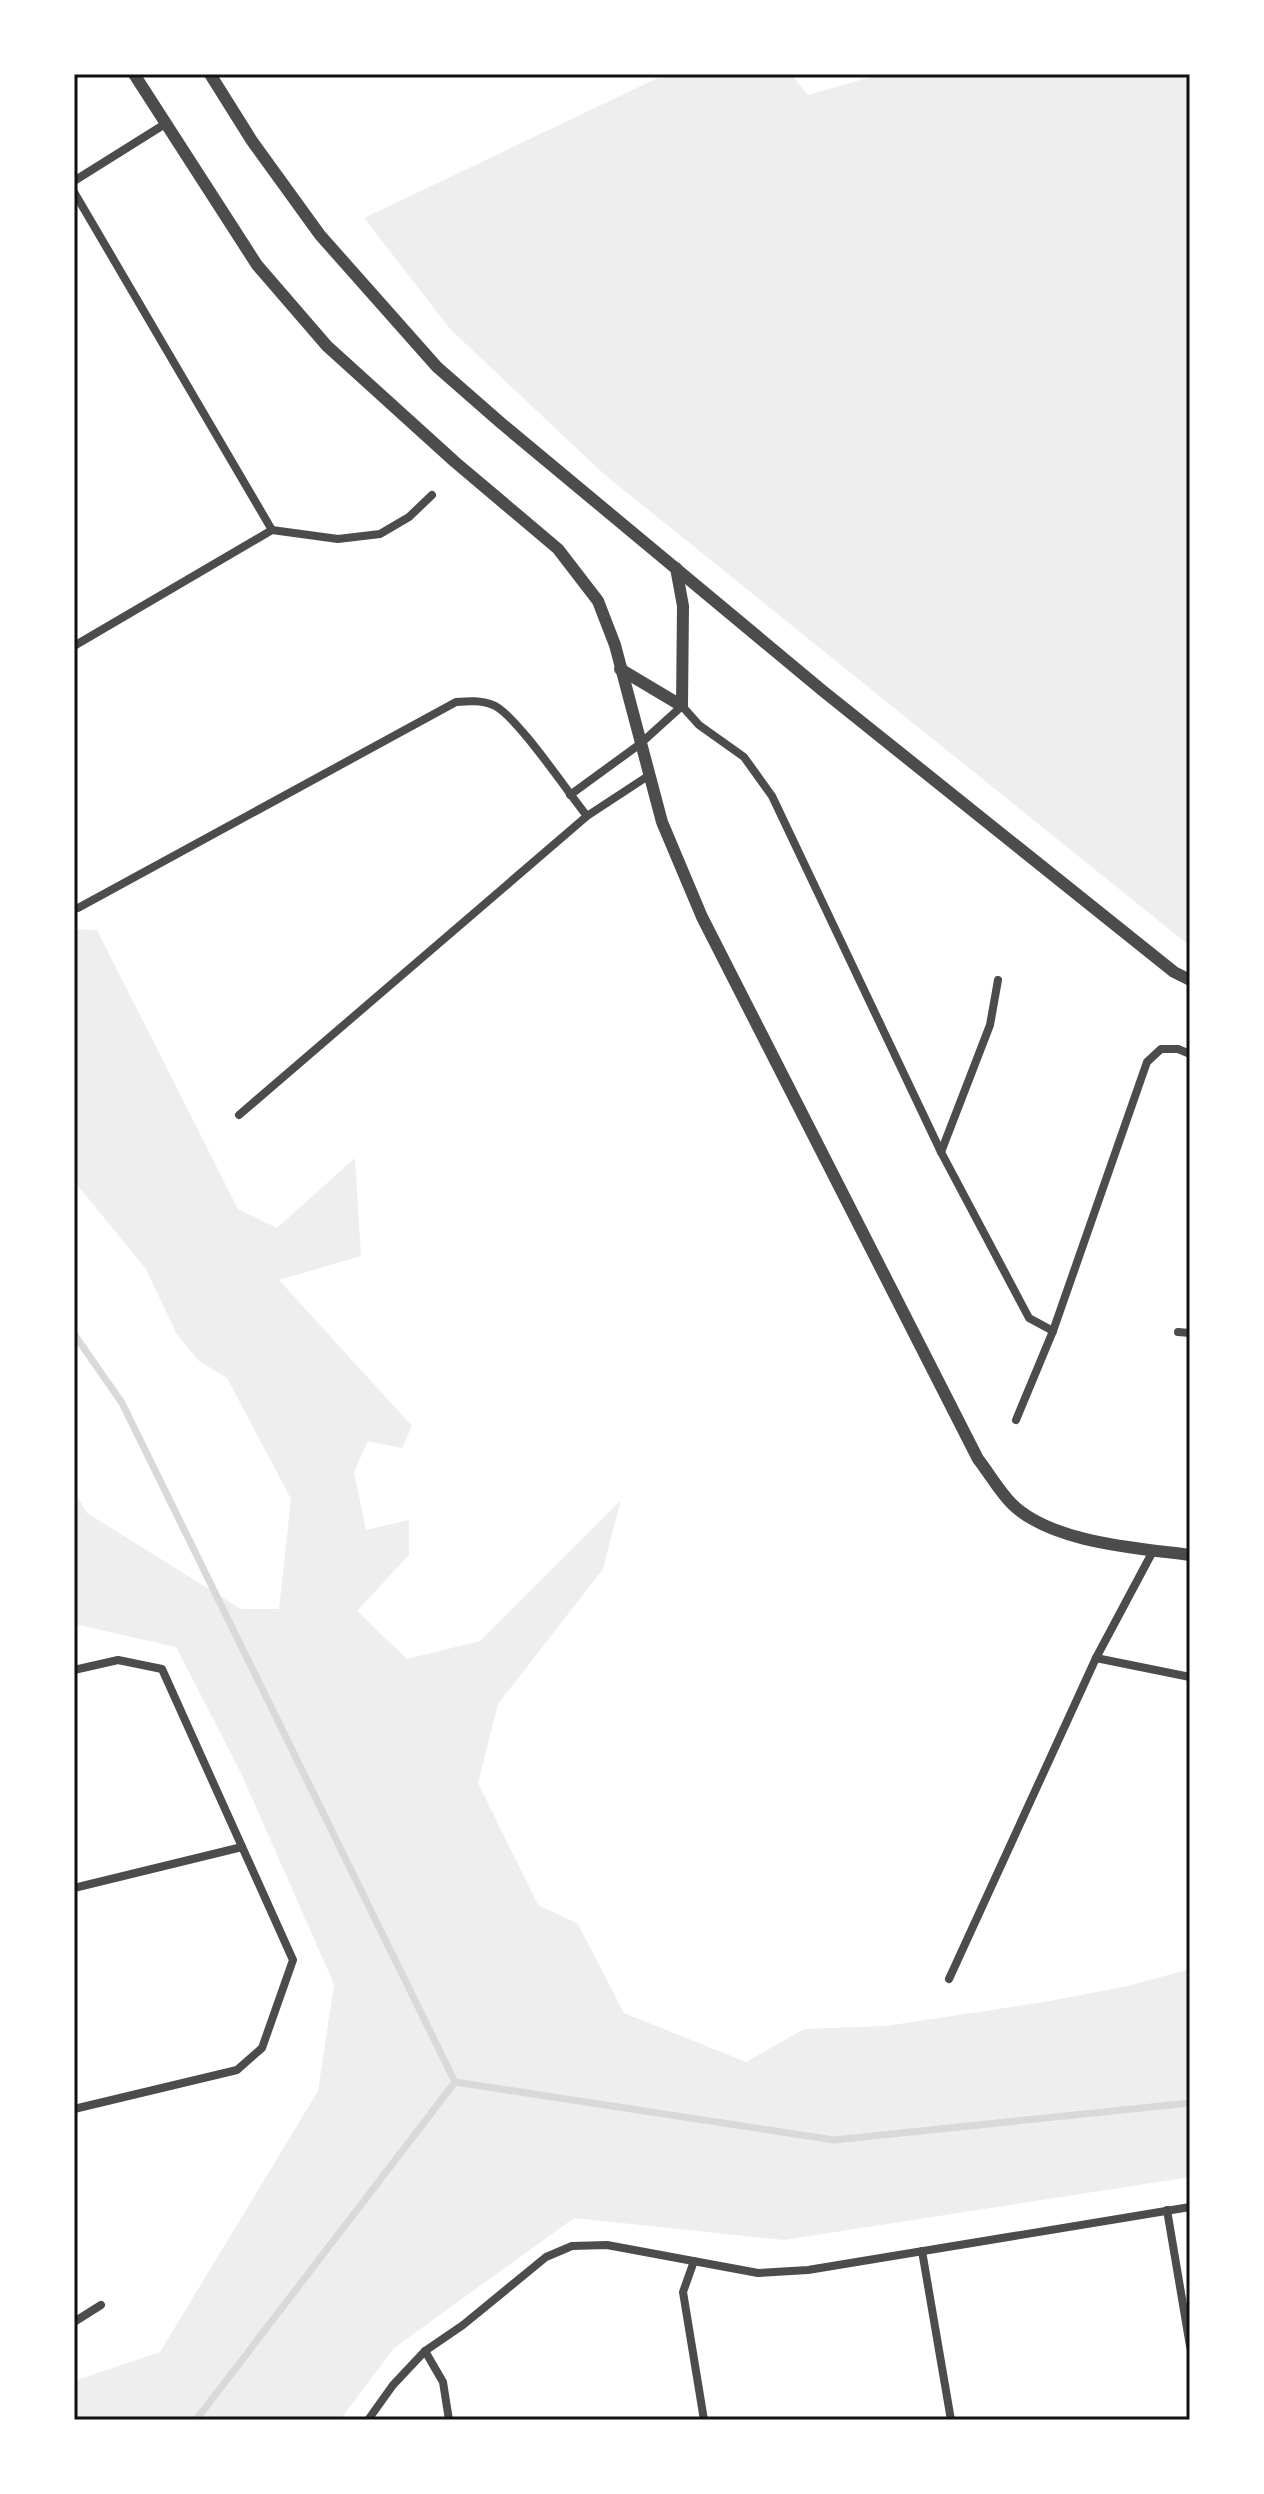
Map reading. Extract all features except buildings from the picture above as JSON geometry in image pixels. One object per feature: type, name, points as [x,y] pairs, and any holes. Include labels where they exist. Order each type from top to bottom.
[{"type":"street","points":[[134,74],[257,265],[327,346],[455,462],[558,549],[598,601],[615,645],[662,822],[702,917],[978,1459],[1013,1504],[1047,1527],[1153,1551],[1190,1555]]},
{"type":"street","points":[[210,74],[252,141],[320,235],[437,367],[835,701],[1174,972],[1190,980]]},
{"type":"street","points":[[74,181],[165,124]]},
{"type":"street","points":[[74,192],[272,530]]},
{"type":"street","points":[[74,646],[272,530],[338,539],[380,534],[409,517],[432,495]]},
{"type":"street","points":[[570,795],[640,744],[682,706],[683,606],[676,568]]},
{"type":"street","points":[[620,669],[682,706],[699,725],[744,757],[772,796],[941,1152],[1029,1318],[1053,1331]]},
{"type":"street","points":[[78,908],[456,702],[476,701],[496,705],[525,735],[587,816]]},
{"type":"street","points":[[239,1115],[587,816],[648,776]]},
{"type":"street","points":[[941,1152],[990,1025],[998,980]]},
{"type":"street","points":[[1016,1420],[1053,1331],[1147,1062],[1161,1049],[1178,1049],[1190,1054]]},
{"type":"street","points":[[1178,1332],[1190,1333]]},
{"type":"street","points":[[949,1979],[1096,1658],[1153,1551]]},
{"type":"street","points":[[1096,1658],[1190,1677]]},
{"type":"street","points":[[74,1670],[118,1660],[162,1669],[293,1960],[262,2048],[237,2070],[74,2109]]},
{"type":"street","points":[[74,1888],[242,1847]]},
{"type":"street","points":[[368,2420],[393,2385],[425,2351],[463,2325],[546,2257],[572,2246],[607,2245],[758,2273],[808,2270],[1190,2207]]},
{"type":"street","points":[[1167,2210],[1190,2346]]},
{"type":"street","points":[[922,2251],[951,2420]]},
{"type":"street","points":[[694,2261],[683,2292],[704,2420]]},
{"type":"street","points":[[74,2322],[101,2305]]},
{"type":"street","points":[[425,2351],[443,2382],[449,2420]]},
{"type":"shaded area","points":[[666,74],[791,74],[808,95],[881,74],[1190,74],[1190,946],[605,475],[451,330],[364,218]]},
{"type":"shaded area","points":[[74,929],[97,930],[238,1209],[277,1228],[355,1158],[361,1256],[279,1280],[412,1426],[402,1448],[368,1441],[354,1472],[366,1530],[409,1520],[409,1555],[357,1611],[407,1659],[480,1641],[621,1500],[603,1569],[498,1704],[478,1783],[538,1905],[578,1924],[624,2013],[746,2062],[804,2029],[886,2026],[1044,2002],[1128,1986],[1190,1969],[1190,2177],[784,2240],[574,2218],[394,2348],[340,2420],[74,2420],[74,2381],[160,2352],[318,2091],[334,1984],[240,1771],[176,1647],[74,1624],[74,1491],[87,1513],[241,1609],[279,1609],[291,1499],[227,1378],[199,1361],[176,1333],[146,1269],[74,1181]]},
{"type":"waterway","points":[[74,1334],[122,1403],[455,2082],[196,2420]]},
{"type":"waterway","points":[[455,2082],[834,2140],[1190,2103]]}]
